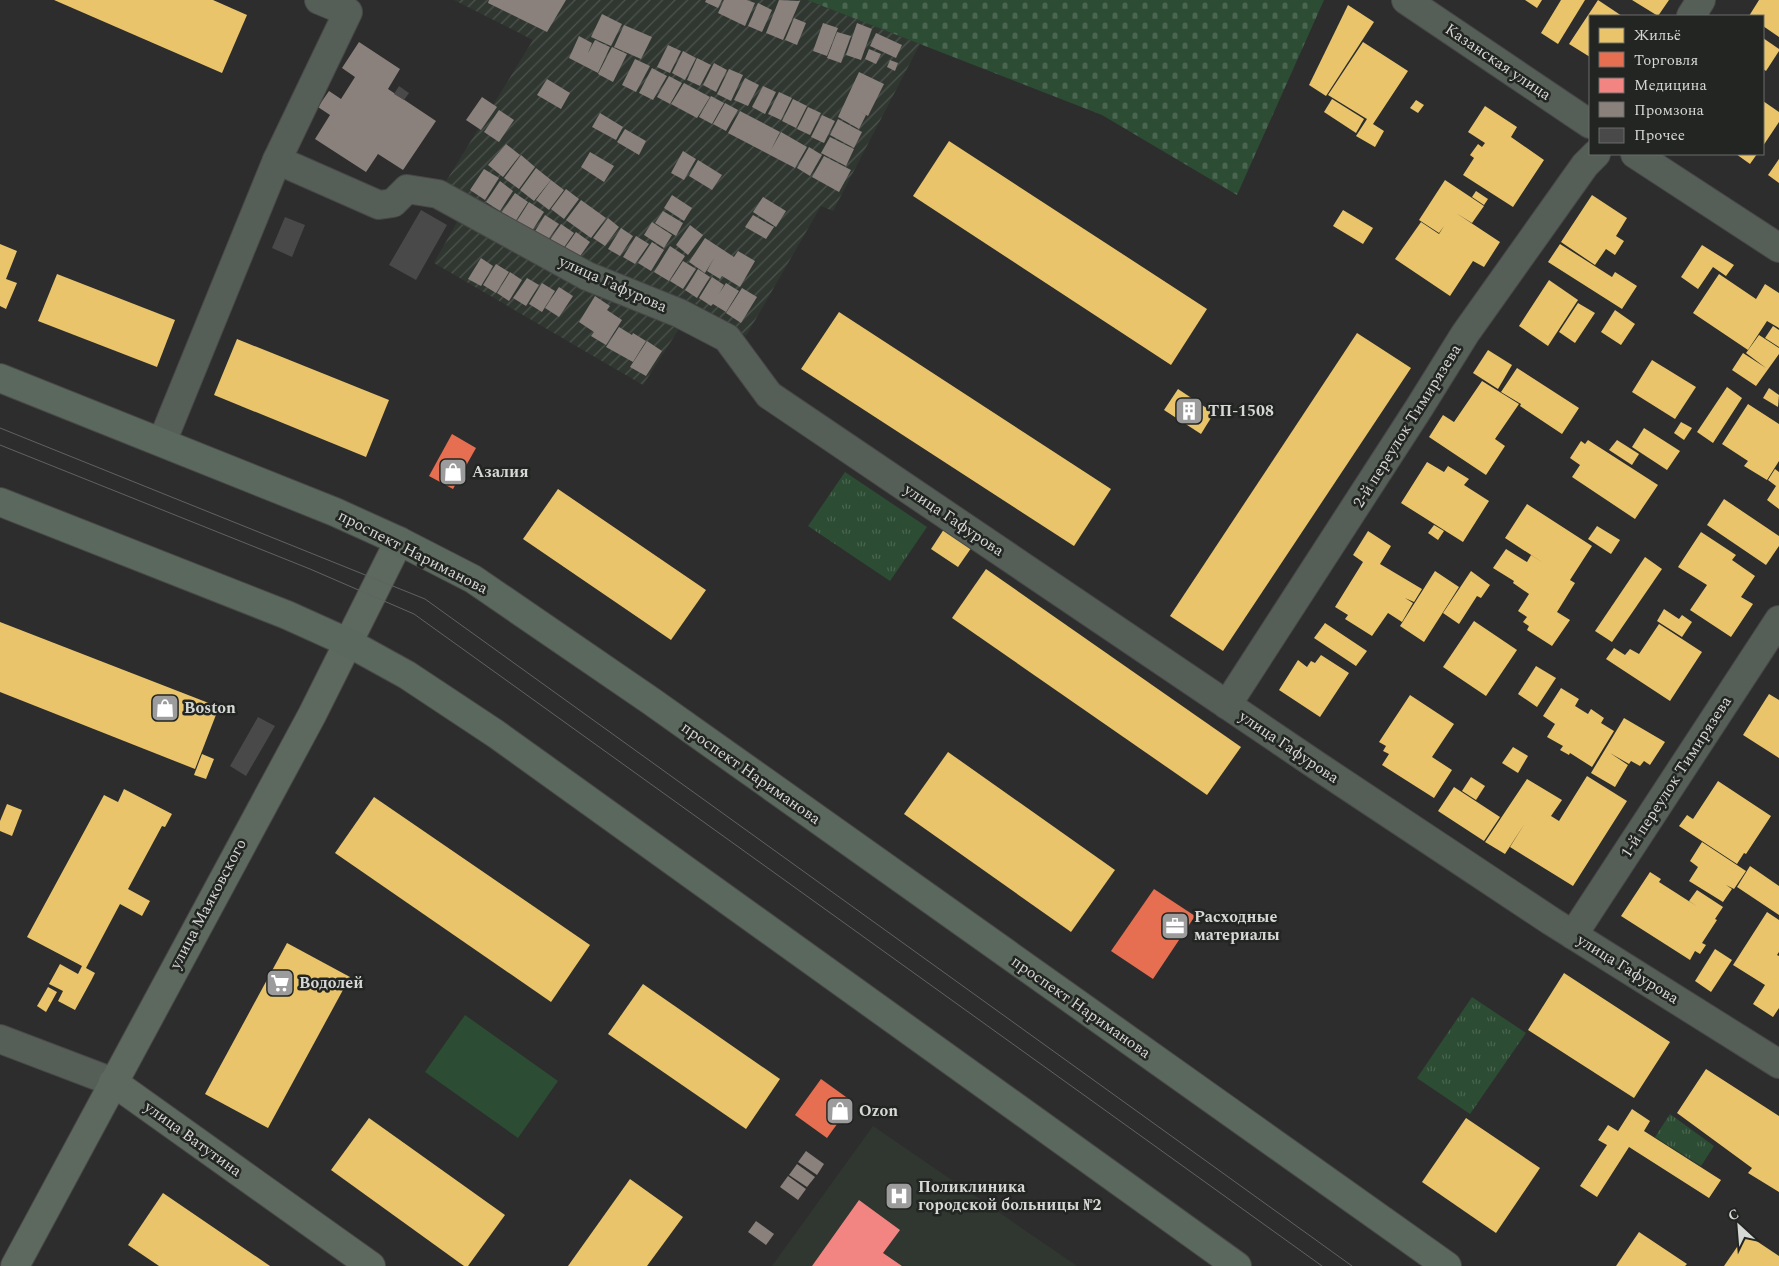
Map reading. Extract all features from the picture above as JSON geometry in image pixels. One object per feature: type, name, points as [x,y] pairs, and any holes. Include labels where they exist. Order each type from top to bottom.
[{"type":"main road","name":"проспект Нариманова","points":[[0,378],[335,512],[399,541],[473,579],[635,690],[1448,1266]]},
{"type":"main road","points":[[0,502],[287,615],[349,643],[407,675],[496,734],[1237,1266]]},
{"type":"street","points":[[162,442],[278,160],[352,6],[319,0]]},
{"type":"street","name":"Казанская улица","points":[[1406,0],[1589,123]]},
{"type":"street","points":[[1691,15],[1701,0]]},
{"type":"street","name":"2-й переулок Тимирязева","points":[[1227,705],[1465,334],[1585,165],[1595,155]]},
{"type":"street","points":[[1637,155],[1779,248]]},
{"type":"street","name":"улица Гафурова","points":[[278,160],[379,205],[393,202],[407,189],[438,194],[587,276],[679,313],[727,338],[769,395],[1227,705],[1573,935],[1779,1064]]},
{"type":"street","name":"улица Маяковского","points":[[15,1266],[312,715],[399,541]]},
{"type":"street","name":"1-й переулок Тимирязева","points":[[1573,935],[1779,620]]},
{"type":"street","name":"улица Ватутина","points":[[0,1039],[113,1082],[370,1266]]},
{"type":"shaded area","points":[[454,0],[807,0],[920,44],[833,211],[821,206],[746,336],[695,304],[643,385],[434,263],[470,199],[445,183],[533,40]]},
{"type":"shaded area","name":"Поликлиника городской больницы №2","points":[[873,1126],[1077,1266],[772,1266]]},
{"type":"green space","points":[[807,0],[1324,0],[1237,195],[1102,115]]},
{"type":"green space","points":[[845,472],[927,527],[890,581],[808,526]]},
{"type":"green space","points":[[1472,997],[1526,1033],[1470,1114],[1417,1078]]},
{"type":"green space","points":[[465,1015],[558,1081],[518,1138],[425,1072]]},
{"type":"green space","points":[[1670,1114],[1714,1146],[1701,1166],[1655,1137]]},
{"type":"building: Жильё","points":[[54,0],[213,0],[247,15],[222,73]]},
{"type":"building: Жильё","points":[[1525,0],[1542,0],[1537,8]]},
{"type":"building: Жильё","points":[[1561,0],[1585,0],[1558,44],[1541,33]]},
{"type":"building: Жильё","points":[[1598,0],[1620,15],[1589,15],[1589,56],[1569,44]]},
{"type":"building: Жильё","points":[[1632,0],[1669,0],[1659,15]]},
{"type":"building: Жильё","points":[[1759,0],[1779,0],[1779,37],[1764,27],[1764,15],[1750,15]]},
{"type":"building: Жильё","points":[[1348,5],[1374,22],[1326,96],[1309,85]]},
{"type":"building: Жильё","points":[[1764,39],[1779,49],[1766,71],[1764,70]]},
{"type":"building: Жильё","points":[[1363,42],[1408,71],[1373,124],[1384,131],[1375,147],[1356,136],[1367,119],[1328,95]]},
{"type":"building: Жильё","points":[[1332,99],[1364,119],[1356,133],[1324,112]]},
{"type":"building: Жильё","points":[[1416,100],[1424,105],[1418,113],[1410,108]]},
{"type":"building: Жильё","points":[[1764,102],[1779,112],[1779,122],[1764,144]]},
{"type":"building: Жильё","points":[[1485,106],[1517,127],[1511,137],[1544,160],[1513,207],[1463,175],[1474,158],[1470,155],[1478,144],[1482,147],[1485,143],[1468,132]]},
{"type":"building: Жильё","points":[[949,141],[1207,309],[1171,365],[913,196]]},
{"type":"building: Жильё","points":[[1737,155],[1756,155],[1750,164]]},
{"type":"building: Жильё","points":[[1779,159],[1779,183],[1768,175]]},
{"type":"building: Жильё","points":[[1445,180],[1484,206],[1472,223],[1456,213],[1500,242],[1484,267],[1473,261],[1450,296],[1395,259],[1421,222],[1439,234],[1444,226],[1439,233],[1419,220]]},
{"type":"building: Жильё","points":[[1476,191],[1488,199],[1484,205],[1472,197]]},
{"type":"building: Жильё","points":[[1592,195],[1627,218],[1616,236],[1624,241],[1615,255],[1606,249],[1595,265],[1561,242]]},
{"type":"building: Жильё","points":[[1343,210],[1373,228],[1363,244],[1333,226]]},
{"type":"building: Жильё","points":[[0,244],[17,251],[6,279],[17,283],[6,309],[0,306]]},
{"type":"building: Жильё","points":[[1560,244],[1612,277],[1615,272],[1637,286],[1622,309],[1548,262]]},
{"type":"building: Жильё","points":[[1702,245],[1734,265],[1726,276],[1713,267],[1698,289],[1681,277]]},
{"type":"building: Жильё","points":[[57,274],[175,320],[157,367],[38,321]]},
{"type":"building: Жильё","points":[[1719,274],[1756,299],[1765,284],[1779,293],[1779,328],[1767,321],[1748,350],[1693,313]]},
{"type":"building: Жильё","points":[[1549,280],[1578,300],[1548,346],[1519,326]]},
{"type":"building: Жильё","points":[[1578,303],[1595,313],[1575,343],[1559,332]]},
{"type":"building: Жильё","points":[[1615,310],[1635,324],[1621,345],[1601,332]]},
{"type":"building: Жильё","points":[[839,312],[1111,489],[1074,546],[801,369]]},
{"type":"building: Жильё","points":[[1773,326],[1779,330],[1779,347],[1765,338]]},
{"type":"building: Жильё","points":[[1357,333],[1411,368],[1223,651],[1170,616]]},
{"type":"building: Жильё","points":[[1759,335],[1779,348],[1779,354],[1756,386],[1732,370],[1743,353],[1766,368],[1746,353]]},
{"type":"building: Жильё","points":[[237,339],[389,400],[366,457],[214,395]]},
{"type":"building: Жильё","points":[[1488,350],[1512,365],[1498,389],[1473,373]]},
{"type":"building: Жильё","points":[[1652,360],[1696,387],[1675,419],[1632,392]]},
{"type":"building: Жильё","points":[[1517,368],[1579,408],[1562,434],[1501,392]]},
{"type":"building: Жильё","points":[[1482,381],[1519,404],[1495,439],[1505,446],[1486,475],[1429,437],[1443,415],[1454,422]]},
{"type":"building: Жильё","points":[[1727,387],[1742,398],[1713,443],[1697,432]]},
{"type":"building: Жильё","points":[[1769,388],[1779,395],[1778,407],[1763,398]]},
{"type":"building: Жильё","name":"ТП-1508","points":[[1178,389],[1214,413],[1201,434],[1164,410]]},
{"type":"building: Жильё","points":[[1748,404],[1779,424],[1779,461],[1767,480],[1744,466],[1748,461],[1722,444]]},
{"type":"building: Жильё","points":[[1681,422],[1692,428],[1684,440],[1674,433]]},
{"type":"building: Жильё","points":[[1644,428],[1680,451],[1667,470],[1632,447]]},
{"type":"building: Жильё","points":[[1588,440],[1658,485],[1635,519],[1572,477],[1580,465],[1570,458],[1581,441],[1585,444]]},
{"type":"building: Жильё","points":[[1617,440],[1639,454],[1632,465],[1609,450]]},
{"type":"building: Жильё","points":[[1427,462],[1444,472],[1448,466],[1469,479],[1464,485],[1489,501],[1463,542],[1401,503]]},
{"type":"building: Жильё","points":[[1775,469],[1779,472],[1779,509],[1767,500],[1776,486],[1768,480]]},
{"type":"building: Жильё","points":[[558,489],[706,590],[671,640],[523,539]]},
{"type":"building: Жильё","points":[[1724,499],[1779,536],[1779,546],[1766,565],[1707,525]]},
{"type":"building: Жильё","points":[[1527,504],[1592,546],[1570,580],[1575,583],[1557,612],[1570,620],[1552,646],[1527,630],[1529,626],[1523,622],[1527,617],[1518,611],[1529,594],[1513,583],[1514,581],[1493,568],[1506,549],[1527,562],[1531,555],[1545,564],[1505,538]]},
{"type":"building: Жильё","points":[[1434,525],[1444,531],[1438,540],[1428,533]]},
{"type":"building: Жильё","points":[[946,526],[974,544],[958,567],[931,549]]},
{"type":"building: Жильё","points":[[1597,526],[1620,540],[1611,554],[1588,539]]},
{"type":"building: Жильё","points":[[1368,531],[1391,546],[1380,564],[1422,589],[1414,602],[1405,598],[1413,603],[1402,622],[1388,613],[1372,636],[1345,619],[1348,615],[1335,607],[1363,562],[1353,555]]},
{"type":"building: Жильё","points":[[1701,532],[1736,555],[1732,560],[1755,576],[1741,597],[1753,604],[1731,637],[1690,610],[1707,585],[1678,567]]},
{"type":"building: Жильё","points":[[1645,557],[1662,569],[1612,642],[1595,631]]},
{"type":"building: Жильё","points":[[986,569],[1241,747],[1207,795],[952,618]]},
{"type":"building: Жильё","points":[[1435,571],[1459,587],[1424,642],[1400,626]]},
{"type":"building: Жильё","points":[[1471,571],[1490,585],[1481,598],[1477,596],[1459,624],[1443,613]]},
{"type":"building: Жильё","points":[[1664,609],[1679,619],[1682,615],[1692,622],[1682,637],[1657,621]]},
{"type":"building: Жильё","points":[[1474,621],[1517,650],[1486,696],[1443,667]]},
{"type":"building: Жильё","points":[[0,622],[219,707],[195,769],[0,692]]},
{"type":"building: Жильё","points":[[1325,623],[1367,651],[1356,666],[1314,638]]},
{"type":"building: Жильё","points":[[1659,624],[1702,652],[1670,701],[1606,659],[1614,648],[1625,655],[1630,649],[1639,654]]},
{"type":"building: Жильё","points":[[1321,655],[1349,673],[1320,717],[1279,690],[1298,660],[1307,667],[1311,661],[1315,663]]},
{"type":"building: Жильё","points":[[1536,666],[1556,678],[1537,707],[1518,694]]},
{"type":"building: Жильё","points":[[1561,688],[1579,699],[1575,706],[1588,714],[1591,709],[1604,718],[1601,723],[1614,731],[1592,767],[1570,753],[1569,755],[1560,750],[1563,746],[1547,737],[1555,724],[1543,716]]},
{"type":"building: Жильё","points":[[1769,694],[1779,700],[1779,758],[1743,735]]},
{"type":"building: Жильё","points":[[1410,695],[1454,724],[1432,757],[1452,770],[1434,798],[1382,765],[1389,754],[1383,751],[1386,746],[1379,742]]},
{"type":"building: Жильё","points":[[1624,718],[1665,742],[1650,765],[1644,761],[1640,766],[1631,761],[1629,764],[1610,753],[1628,765],[1615,787],[1591,773]]},
{"type":"building: Жильё","points":[[1513,747],[1528,756],[1518,773],[1502,763]]},
{"type":"building: Жильё","points":[[948,752],[1115,870],[1071,932],[904,814]]},
{"type":"building: Жильё","points":[[202,754],[214,759],[206,779],[194,775]]},
{"type":"building: Жильё","points":[[1587,776],[1627,801],[1573,886],[1510,847],[1525,823],[1505,854],[1485,842],[1527,779],[1562,800],[1551,816],[1559,821]]},
{"type":"building: Жильё","points":[[1471,777],[1485,786],[1476,800],[1462,791]]},
{"type":"building: Жильё","points":[[1718,781],[1771,816],[1746,854],[1744,853],[1737,864],[1679,826],[1687,815],[1693,819]]},
{"type":"building: Жильё","points":[[1454,787],[1500,817],[1484,841],[1438,811]]},
{"type":"building: Жильё","points":[[124,789],[172,814],[165,827],[162,826],[128,889],[150,901],[142,916],[120,904],[86,968],[95,973],[75,1010],[58,1001],[63,991],[49,984],[60,964],[78,974],[82,966],[27,937],[104,795],[118,802]]},
{"type":"building: Жильё","points":[[374,797],[590,945],[551,1002],[335,853]]},
{"type":"building: Жильё","points":[[7,804],[22,810],[12,836],[0,831],[0,821]]},
{"type":"building: Жильё","points":[[1702,842],[1746,871],[1734,889],[1726,885],[1732,889],[1723,902],[1689,881],[1698,867],[1690,861]]},
{"type":"building: Жильё","points":[[1750,866],[1779,886],[1779,915],[1737,887]]},
{"type":"building: Жильё","points":[[1650,872],[1661,879],[1659,882],[1698,907],[1689,901],[1697,890],[1723,907],[1702,943],[1706,945],[1700,954],[1695,951],[1690,960],[1621,916]]},
{"type":"building: Жильё","points":[[1767,912],[1779,920],[1779,952],[1777,955],[1779,956],[1779,1008],[1773,1017],[1753,1004],[1765,985],[1733,965]]},
{"type":"building: Жильё","points":[[287,943],[350,977],[268,1128],[205,1094]]},
{"type":"building: Жильё","points":[[1715,949],[1732,960],[1711,992],[1695,981]]},
{"type":"building: Жильё","points":[[1564,973],[1670,1042],[1634,1098],[1528,1030]]},
{"type":"building: Жильё","points":[[643,984],[780,1079],[746,1129],[608,1034]]},
{"type":"building: Жильё","points":[[48,987],[57,992],[46,1012],[37,1006]]},
{"type":"building: Жильё","points":[[1706,1069],[1779,1116],[1779,1192],[1748,1173],[1752,1168],[1677,1113]]},
{"type":"building: Жильё","points":[[1632,1109],[1650,1121],[1644,1131],[1721,1180],[1709,1198],[1629,1147],[1597,1197],[1580,1186],[1607,1145],[1598,1140],[1608,1125],[1618,1131]]},
{"type":"building: Жильё","points":[[369,1118],[505,1215],[468,1266],[464,1266],[331,1170]]},
{"type":"building: Жильё","points":[[1466,1118],[1540,1168],[1496,1233],[1422,1182]]},
{"type":"building: Жильё","points":[[630,1179],[683,1217],[647,1266],[568,1266]]},
{"type":"building: Жильё","points":[[163,1193],[270,1266],[159,1266],[128,1245]]},
{"type":"building: Жильё","points":[[1639,1232],[1687,1264],[1685,1266],[1616,1266]]},
{"type":"building: Жильё","points":[[1746,1234],[1779,1256],[1779,1266],[1724,1266]]},
{"type":"building: Торговля","points":[[452,434],[476,448],[453,489],[429,476]]},
{"type":"building: Торговля","points":[[1154,889],[1195,916],[1153,979],[1111,951]]},
{"type":"building: Торговля","points":[[821,1079],[853,1102],[827,1138],[795,1115]]},
{"type":"building: Медицина","points":[[859,1200],[900,1230],[883,1253],[902,1266],[812,1266]]},
{"type":"building: Промзона","points":[[489,0],[566,0],[547,32],[488,3]]},
{"type":"building: Промзона","points":[[706,0],[722,0],[718,8],[705,2]]},
{"type":"building: Промзона","points":[[724,0],[747,0],[755,3],[745,26],[718,13]]},
{"type":"building: Промзона","points":[[779,0],[800,1],[783,40],[766,33]]},
{"type":"building: Промзона","points":[[758,3],[772,10],[762,32],[748,26]]},
{"type":"building: Промзона","points":[[602,14],[622,24],[611,46],[591,37]]},
{"type":"building: Промзона","points":[[794,18],[806,23],[797,45],[785,40]]},
{"type":"building: Промзона","points":[[823,23],[838,28],[827,56],[813,51]]},
{"type":"building: Промзона","points":[[857,23],[872,29],[861,60],[846,55]]},
{"type":"building: Промзона","points":[[624,25],[652,37],[641,59],[614,47]]},
{"type":"building: Промзона","points":[[837,32],[851,36],[841,63],[827,58]]},
{"type":"building: Промзона","points":[[876,33],[902,45],[896,58],[870,46]]},
{"type":"building: Промзона","points":[[579,36],[592,43],[588,53],[595,40],[610,47],[598,73],[569,58]]},
{"type":"building: Промзона","points":[[359,42],[400,69],[388,89],[436,121],[403,170],[378,154],[366,172],[315,139],[330,115],[318,107],[329,91],[341,99],[355,77],[342,68]]},
{"type":"building: Промзона","points":[[668,45],[681,51],[670,73],[657,67]]},
{"type":"building: Промзона","points":[[612,47],[627,54],[613,82],[598,74]]},
{"type":"building: Промзона","points":[[869,49],[881,54],[876,64],[865,59]]},
{"type":"building: Промзона","points":[[683,51],[696,58],[685,80],[672,73]]},
{"type":"building: Промзона","points":[[697,58],[711,65],[700,86],[687,80]]},
{"type":"building: Промзона","points":[[635,59],[650,66],[636,92],[622,85]]},
{"type":"building: Промзона","points":[[890,60],[898,63],[895,71],[887,67]]},
{"type":"building: Промзона","points":[[714,63],[727,70],[716,92],[703,85]]},
{"type":"building: Промзона","points":[[652,68],[667,76],[653,100],[639,93]]},
{"type":"building: Промзона","points":[[729,69],[743,75],[731,101],[717,94]]},
{"type":"building: Промзона","points":[[859,72],[884,84],[868,116],[859,111],[866,115],[859,129],[838,117]]},
{"type":"building: Промзона","points":[[669,76],[682,83],[670,104],[657,97]]},
{"type":"building: Промзона","points":[[745,78],[759,85],[748,106],[734,100]]},
{"type":"building: Промзона","points":[[547,79],[570,93],[561,109],[537,95]]},
{"type":"building: Промзона","points":[[684,83],[710,97],[697,118],[671,104]]},
{"type":"building: Промзона","points":[[763,86],[776,92],[765,114],[752,107]]},
{"type":"building: Промзона","points":[[779,92],[792,98],[781,120],[768,114]]},
{"type":"building: Промзона","points":[[711,96],[724,103],[712,124],[699,117]]},
{"type":"building: Промзона","points":[[482,97],[497,107],[481,130],[466,120]]},
{"type":"building: Промзона","points":[[793,99],[807,106],[796,128],[782,121]]},
{"type":"building: Промзона","points":[[725,103],[738,110],[726,131],[713,124]]},
{"type":"building: Промзона","points":[[808,107],[821,113],[810,135],[797,129]]},
{"type":"building: Промзона","points":[[499,110],[514,120],[499,142],[484,132]]},
{"type":"building: Промзона","points":[[740,111],[780,132],[771,150],[781,132],[807,147],[795,168],[728,133]]},
{"type":"building: Промзона","points":[[600,113],[623,127],[616,140],[592,127]]},
{"type":"building: Промзона","points":[[822,115],[835,121],[824,143],[811,137]]},
{"type":"building: Промзона","points":[[838,119],[862,132],[854,148],[830,135]]},
{"type":"building: Промзона","points":[[625,129],[646,141],[639,155],[617,142]]},
{"type":"building: Промзона","points":[[830,137],[854,149],[846,166],[821,153]]},
{"type":"building: Промзона","points":[[506,144],[520,155],[503,177],[488,165]]},
{"type":"building: Промзона","points":[[809,147],[822,155],[810,176],[797,168]]},
{"type":"building: Промзона","points":[[683,151],[696,159],[684,180],[671,173]]},
{"type":"building: Промзона","points":[[590,152],[614,166],[604,182],[581,167]]},
{"type":"building: Промзона","points":[[521,155],[535,167],[519,189],[504,178]]},
{"type":"building: Промзона","points":[[824,156],[851,170],[839,192],[812,177]]},
{"type":"building: Промзона","points":[[698,160],[722,175],[712,190],[689,176]]},
{"type":"building: Промзона","points":[[536,168],[551,180],[534,201],[520,190]]},
{"type":"building: Промзона","points":[[484,169],[499,178],[485,200],[470,190]]},
{"type":"building: Промзона","points":[[551,180],[564,190],[549,210],[536,200]]},
{"type":"building: Промзона","points":[[500,181],[513,191],[500,211],[486,202]]},
{"type":"building: Промзона","points":[[566,189],[579,199],[564,219],[551,209]]},
{"type":"building: Промзона","points":[[515,193],[528,202],[515,222],[501,213]]},
{"type":"building: Промзона","points":[[672,195],[692,208],[684,221],[664,208]]},
{"type":"building: Промзона","points":[[763,197],[786,211],[776,227],[753,212]]},
{"type":"building: Промзона","points":[[581,200],[606,218],[591,238],[566,220]]},
{"type":"building: Промзона","points":[[529,202],[544,212],[530,234],[515,224]]},
{"type":"building: Промзона","points":[[663,211],[683,223],[676,236],[655,223]]},
{"type":"building: Промзона","points":[[545,215],[559,224],[545,244],[532,236]]},
{"type":"building: Промзона","points":[[753,215],[774,227],[766,239],[745,227]]},
{"type":"building: Промзона","points":[[608,218],[619,227],[605,246],[593,238]]},
{"type":"building: Промзона","points":[[652,222],[672,235],[664,248],[644,235]]},
{"type":"building: Промзона","points":[[561,224],[574,233],[558,256],[545,247]]},
{"type":"building: Промзона","points":[[690,225],[703,235],[688,255],[676,245]]},
{"type":"building: Промзона","points":[[621,228],[633,236],[620,256],[608,249]]},
{"type":"building: Промзона","points":[[576,232],[590,242],[574,265],[560,255]]},
{"type":"building: Промзона","points":[[636,236],[649,244],[635,264],[623,257]]},
{"type":"building: Промзона","points":[[705,238],[734,257],[738,251],[755,261],[740,287],[722,276],[720,279],[707,271],[714,258],[705,273],[689,262]]},
{"type":"building: Промзона","points":[[652,242],[664,250],[651,271],[638,263]]},
{"type":"building: Промзона","points":[[670,246],[685,256],[669,281],[654,272]]},
{"type":"building: Промзона","points":[[481,258],[493,266],[481,286],[468,279]]},
{"type":"building: Промзона","points":[[683,261],[696,269],[683,289],[670,281]]},
{"type":"building: Промзона","points":[[496,264],[509,272],[496,293],[483,285]]},
{"type":"building: Промзона","points":[[698,269],[710,277],[697,298],[685,290]]},
{"type":"building: Промзона","points":[[510,272],[522,280],[509,301],[497,293]]},
{"type":"building: Промзона","points":[[712,277],[724,285],[719,294],[726,283],[739,291],[726,312],[713,304],[711,306],[699,298]]},
{"type":"building: Промзона","points":[[527,278],[539,285],[526,306],[513,298]]},
{"type":"building: Промзона","points":[[542,283],[555,291],[542,312],[529,304]]},
{"type":"building: Промзона","points":[[559,287],[573,296],[559,317],[545,308]]},
{"type":"building: Промзона","points":[[742,288],[757,297],[741,323],[726,313]]},
{"type":"building: Промзона","points":[[595,296],[610,306],[607,310],[622,320],[606,345],[591,336],[594,332],[579,322]]},
{"type":"building: Промзона","points":[[619,327],[646,341],[633,362],[606,347]]},
{"type":"building: Промзона","points":[[647,341],[662,351],[646,376],[630,367]]},
{"type":"building: Промзона","points":[[806,1151],[824,1164],[817,1175],[798,1162]]},
{"type":"building: Промзона","points":[[797,1164],[815,1177],[807,1187],[789,1175]]},
{"type":"building: Промзона","points":[[788,1176],[806,1189],[798,1200],[780,1187]]},
{"type":"building: Промзона","points":[[756,1221],[774,1234],[766,1245],[748,1232]]},
{"type":"building: Прочее","points":[[399,86],[409,93],[404,100],[394,94]]},
{"type":"building: Прочее","points":[[421,210],[447,225],[416,280],[389,265]]},
{"type":"building: Прочее","points":[[285,217],[305,225],[292,257],[272,248]]},
{"type":"building: Прочее","points":[[258,717],[275,726],[246,776],[230,766]]},
{"type":"tram line","points":[[0,428],[425,599],[1352,1266]]},
{"type":"tram line","points":[[0,445],[310,569],[414,614],[1322,1266]]},
{"type":"place","name":"ТП-1508","points":[[1189,411]]},
{"type":"place","name":"Азалия","points":[[453,472]]},
{"type":"place","name":"Boston","points":[[165,708]]},
{"type":"place","name":"Расходные материалы","points":[[1175,926]]},
{"type":"place","name":"Водолей","points":[[280,983]]},
{"type":"place","name":"Ozon","points":[[840,1111]]},
{"type":"place","name":"Поликлиника городской больницы №2","points":[[899,1196]]}]
